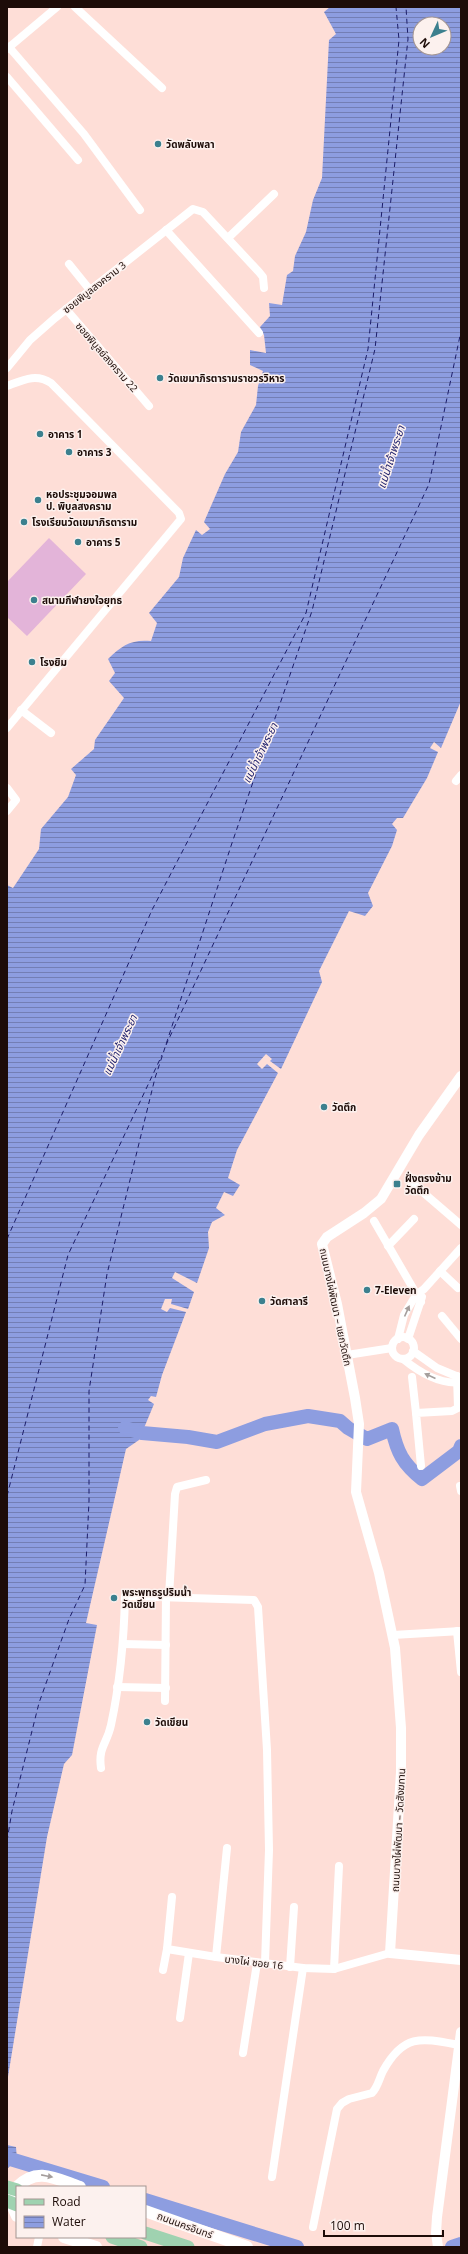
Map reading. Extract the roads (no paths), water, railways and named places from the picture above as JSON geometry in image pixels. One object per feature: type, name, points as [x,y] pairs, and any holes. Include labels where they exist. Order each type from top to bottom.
[{"type":"main road","points":[[19,2186],[31,2176],[40,2175],[46,2175],[77,2186]]},
{"type":"main road","points":[[16,2190],[13,2197],[13,2207],[16,2214]]},
{"type":"main road","name":"ถนนนครอินทร์","points":[[146,2211],[247,2247]]},
{"type":"main road","name":"ถนนนครอินทร์","points":[[148,2234],[188,2247]]},
{"type":"main road","points":[[67,2238],[96,2247]]},
{"type":"main road","points":[[115,2238],[141,2247]]},
{"type":"street","points":[[57,7],[8,48],[84,134],[140,210]]},
{"type":"street","points":[[75,7],[162,88]]},
{"type":"street","points":[[7,77],[78,160]]},
{"type":"street","points":[[264,288],[263,277],[228,238],[274,194]]},
{"type":"street","name":"ซอยพิบูลสงคราม 3","points":[[7,368],[30,340],[66,309],[193,209],[203,212],[228,238]]},
{"type":"street","points":[[166,230],[259,333]]},
{"type":"street","points":[[69,264],[90,290]]},
{"type":"street","name":"ซอยพิบูลย์สงคราม 22","points":[[66,309],[149,406]]},
{"type":"street","points":[[7,728],[182,519],[179,513],[51,383],[41,378],[34,377],[9,384]]},
{"type":"street","points":[[21,710],[51,733]]},
{"type":"street","points":[[7,788],[16,800],[7,812]]},
{"type":"street","name":"ถนนบางไผ่พัฒนา – แยกวัดตึก","points":[[393,1635],[379,1573],[356,1492],[358,1424],[337,1304],[322,1244],[327,1236],[364,1213],[381,1198],[419,1135],[461,1076]]},
{"type":"street","points":[[411,1182],[461,1225]]},
{"type":"street","points":[[388,1246],[414,1219]]},
{"type":"street","points":[[374,1221],[418,1298],[408,1339]]},
{"type":"street","points":[[347,1355],[392,1348],[398,1339],[404,1315],[424,1289],[461,1248]]},
{"type":"street","points":[[440,1271],[458,1288]]},
{"type":"street","points":[[442,1316],[461,1338]]},
{"type":"street","points":[[398,1339],[408,1339],[412,1342],[413,1351],[408,1358],[404,1359]]},
{"type":"street","points":[[392,1348],[395,1356],[404,1359],[422,1373],[436,1378],[459,1380]]},
{"type":"street","points":[[413,1351],[437,1368],[459,1380]]},
{"type":"street","points":[[412,1378],[421,1466]]},
{"type":"street","points":[[416,1413],[456,1410],[459,1404],[459,1380]]},
{"type":"street","points":[[165,1701],[167,1596],[175,1494],[177,1487],[206,1480]]},
{"type":"street","points":[[101,1768],[99,1756],[112,1724],[123,1644],[125,1596],[250,1598],[258,1607],[267,1750],[269,1850],[261,1963],[243,2053]]},
{"type":"street","points":[[393,1635],[459,1631],[461,1672]]},
{"type":"street","name":"ถนนบางไผ่พัฒนา – วัดสังฆทาน","points":[[390,1953],[401,1772],[401,1728],[393,1635]]},
{"type":"street","points":[[123,1644],[166,1645]]},
{"type":"street","points":[[117,1687],[166,1688]]},
{"type":"street","points":[[216,1957],[227,1848]]},
{"type":"street","points":[[334,1970],[339,1866]]},
{"type":"street","points":[[163,1970],[167,1949],[172,1897]]},
{"type":"street","points":[[290,1967],[294,1907]]},
{"type":"street","name":"บางไผ่ ซอย 16","points":[[167,1949],[290,1967],[334,1970],[390,1953]]},
{"type":"street","points":[[180,2018],[189,1952]]},
{"type":"street","points":[[390,1953],[461,1960]]},
{"type":"street","points":[[272,2177],[303,1968]]},
{"type":"street","points":[[438,2247],[436,2233],[437,2217],[461,2032]]},
{"type":"street","points":[[312,2226],[337,2109],[342,2103],[372,2093],[393,2056],[409,2043],[418,2039],[459,2045]]},
{"type":"water","name":"แม่น้ำเจ้าพระยา","points":[[330,7],[461,7],[461,701],[441,748],[434,742],[430,748],[438,752],[427,778],[403,818],[397,818],[392,824],[397,830],[392,846],[368,893],[373,906],[365,916],[349,911],[319,971],[322,982],[281,1069],[270,1061],[272,1059],[266,1054],[257,1064],[262,1069],[267,1064],[278,1073],[237,1150],[228,1178],[240,1185],[233,1196],[224,1192],[216,1208],[225,1215],[212,1222],[208,1232],[209,1248],[197,1283],[175,1272],[172,1278],[194,1292],[188,1309],[171,1304],[172,1299],[165,1299],[161,1309],[167,1312],[170,1308],[186,1312],[162,1375],[156,1397],[151,1396],[148,1400],[154,1404],[139,1440],[126,1449],[86,1623],[97,1625],[72,1755],[64,1764],[47,1837],[7,2083],[7,885],[13,888],[39,849],[41,829],[68,797],[76,775],[71,769],[94,749],[95,740],[124,698],[109,681],[115,673],[108,659],[128,644],[138,641],[151,641],[157,623],[149,613],[179,577],[183,558],[196,530],[202,535],[210,529],[204,522],[225,474],[238,452],[241,432],[256,405],[258,386],[263,371],[250,365],[250,350],[266,353],[264,335],[260,327],[270,316],[269,303],[282,305],[287,275],[293,271],[295,256],[306,232],[313,200],[322,178],[329,40],[336,34],[324,12]]},
{"type":"water","points":[[7,2145],[16,2147],[17,2160],[8,2168],[7,2173]]},
{"type":"waterway","points":[[125,1428],[142,1433],[188,1437],[217,1442],[265,1424],[308,1416],[340,1421],[348,1428],[367,1439],[392,1429],[396,1444],[405,1463],[422,1479],[459,1451],[461,1446]]},
{"type":"waterway","points":[[7,2158],[100,2186]]},
{"type":"waterway","points":[[146,2200],[297,2247]]},
{"type":"waterway","points":[[452,2247],[461,2244]]},
{"type":"place","name":"วัดพลับพลา","points":[[158,144]]},
{"type":"place","name":"วัดเขมาภิรตารามราชวรวิหาร","points":[[160,378]]},
{"type":"place","name":"อาคาร 1","points":[[40,434]]},
{"type":"place","name":"อาคาร 3","points":[[69,452]]},
{"type":"place","name":"หอประชุมจอมพล ป. พิบูลสงคราม","points":[[38,500]]},
{"type":"place","name":"โรงเรียนวัดเขมาภิรตาราม","points":[[24,522]]},
{"type":"place","name":"อาคาร 5","points":[[78,542]]},
{"type":"place","name":"สนามกีฬายงใจยุทธ","points":[[34,600]]},
{"type":"place","name":"โรงยิม","points":[[32,662]]},
{"type":"place","name":"วัดตึก","points":[[324,1107]]},
{"type":"place","name":"ฝั่งตรงข้าม วัดตึก","points":[[397,1184]]},
{"type":"place","name":"7-Eleven","points":[[367,1290]]},
{"type":"place","name":"วัดศาลารี","points":[[262,1301]]},
{"type":"place","name":"พระพุทธรูปริมน้ำ วัดเขียน","points":[[114,1598]]},
{"type":"place","name":"วัดเขียน","points":[[147,1722]]}]
